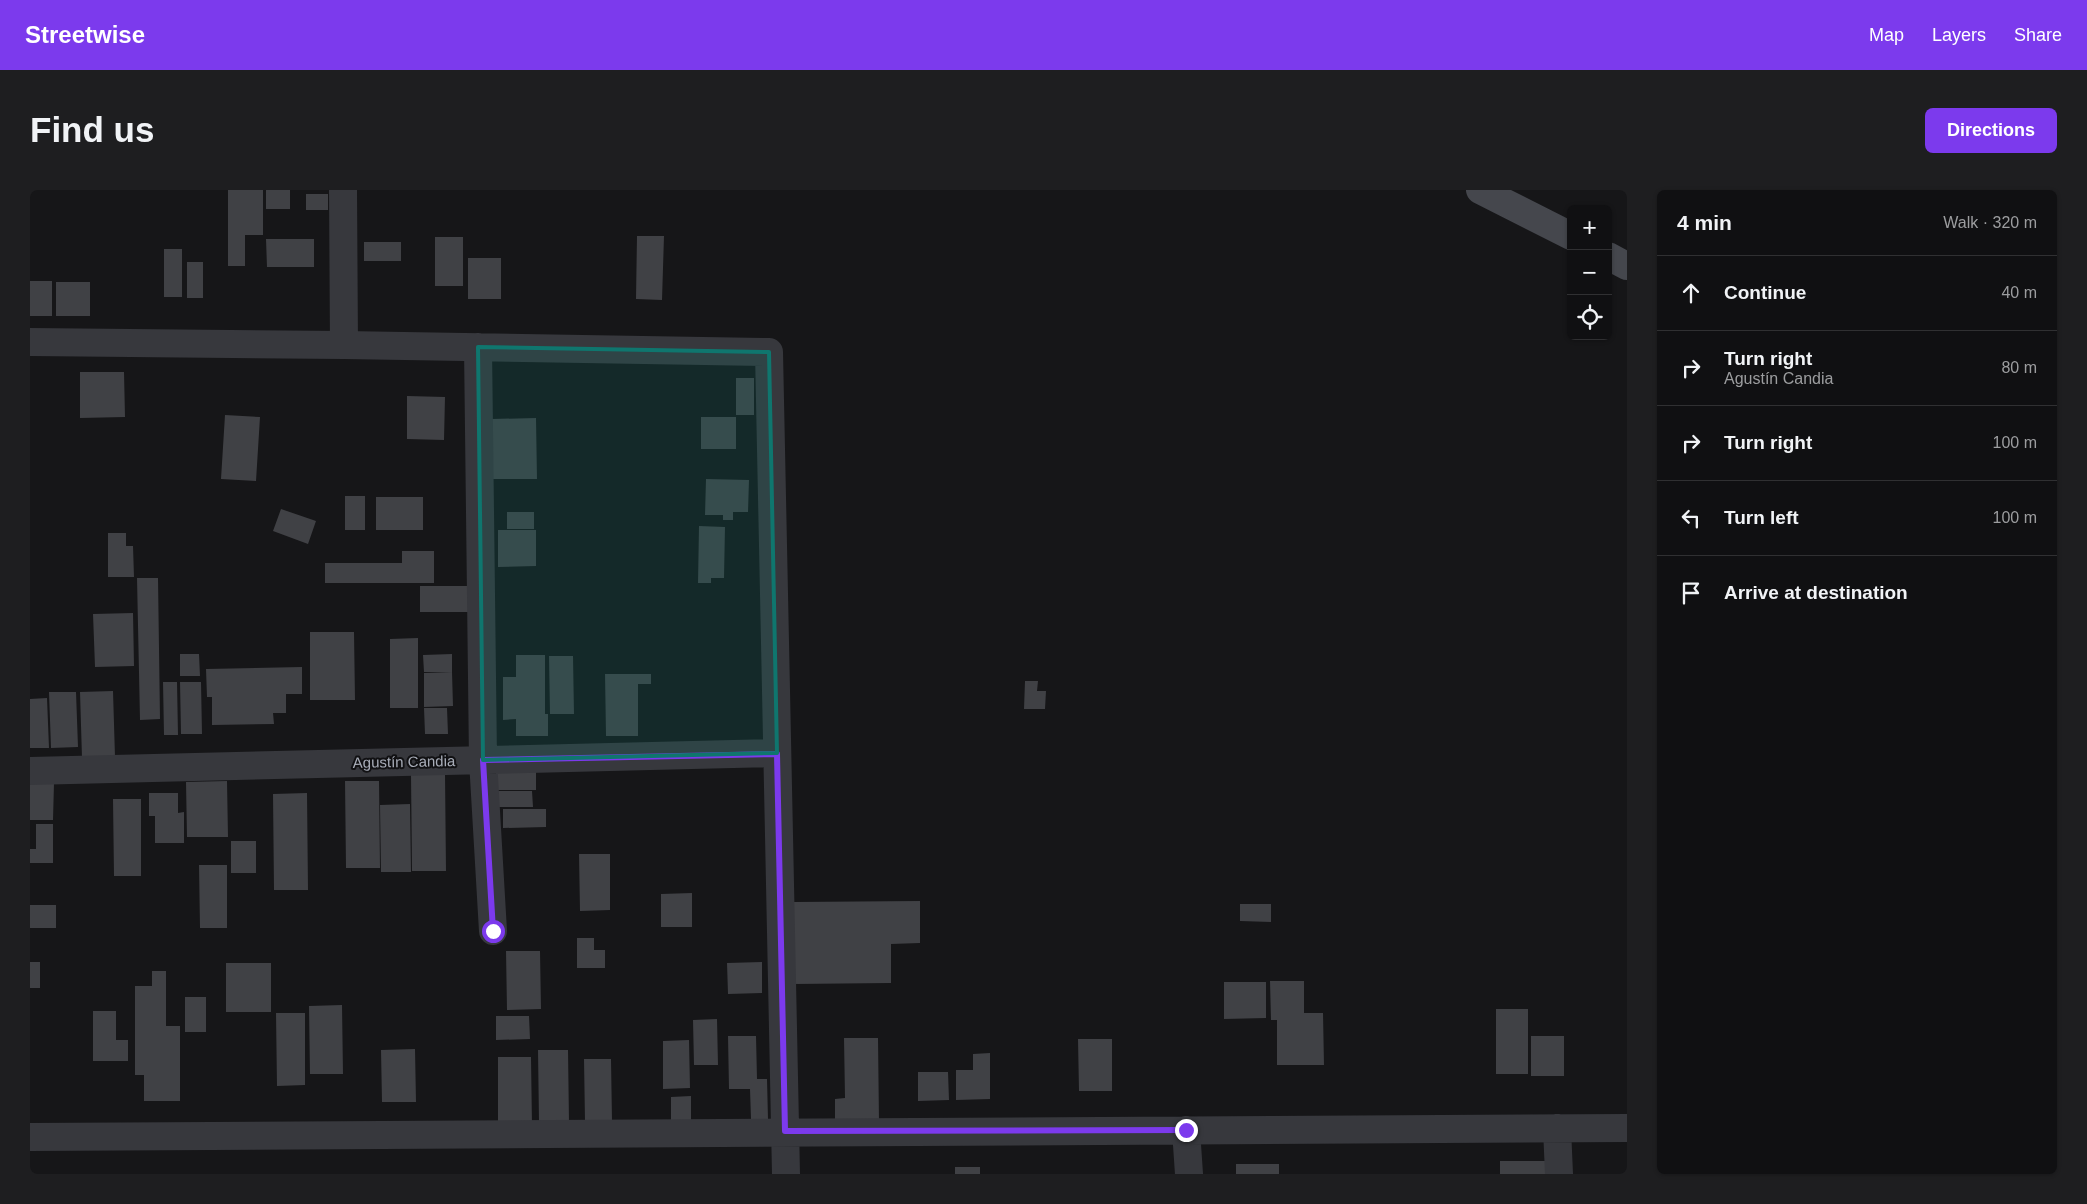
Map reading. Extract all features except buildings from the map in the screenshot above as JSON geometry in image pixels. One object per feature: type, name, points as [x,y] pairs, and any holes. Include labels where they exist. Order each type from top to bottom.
[{"type":"street","points":[[343,190],[344,345]]},
{"type":"street","points":[[1480,190],[1567,234]]},
{"type":"street","points":[[1612,258],[1627,266]]},
{"type":"street","points":[[30,342],[769,352],[786,1174]]},
{"type":"street","points":[[478,347],[483,760],[493,931]]},
{"type":"street","name":"Agustín Candia","points":[[30,771],[777,754]]},
{"type":"street","points":[[1558,1128],[1559,1174]]},
{"type":"street","points":[[30,1137],[785,1131],[1627,1128]]},
{"type":"street","points":[[1186,1130],[1189,1174]]},
{"type":"highlighted area","points":[[478,347],[769,352],[777,753],[483,760]]},
{"type":"route","points":[[493,931],[483,760],[777,754],[785,1131],[1186,1130]]}]
